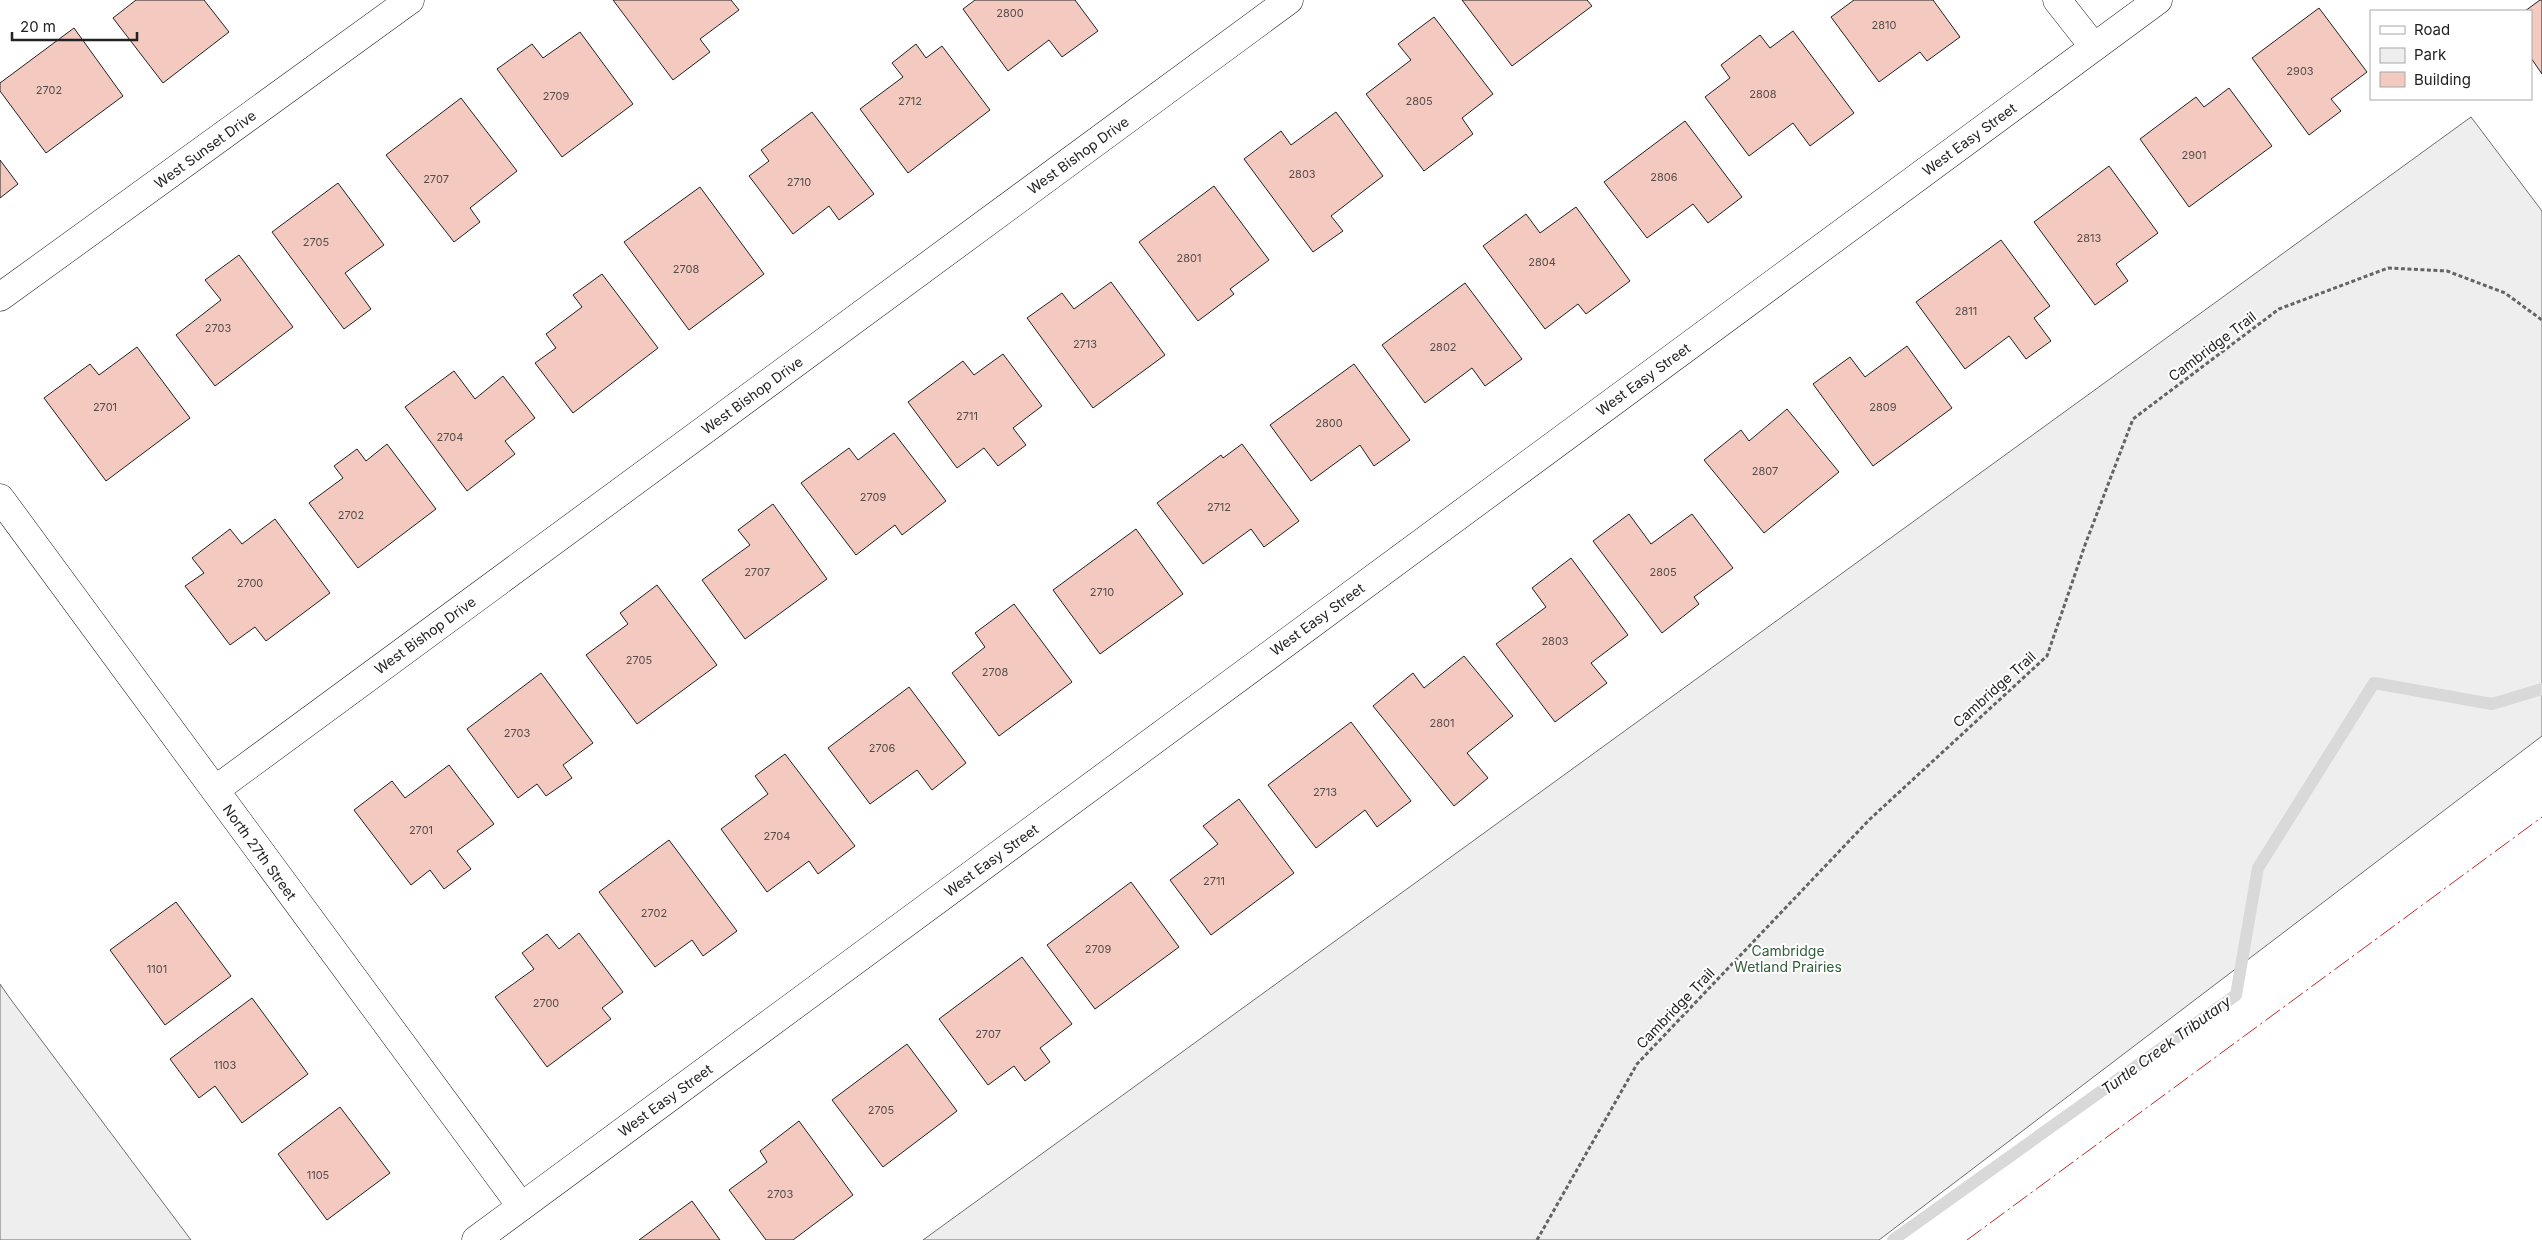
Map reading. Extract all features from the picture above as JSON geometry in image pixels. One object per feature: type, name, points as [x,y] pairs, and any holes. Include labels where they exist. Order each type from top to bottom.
[{"type":"street","name":"West Sunset Drive","points":[[0,297],[410,0]]},
{"type":"street","name":"West Bishop Drive","points":[[215,790],[1288,0]]},
{"type":"street","points":[[2057,0],[2094,47]]},
{"type":"street","name":"West Easy Street","points":[[476,1240],[2158,0]]},
{"type":"street","name":"North 27th Street","points":[[0,498],[521,1206]]},
{"type":"path","name":"Cambridge Trail","points":[[1538,1240],[1637,1064],[1870,819],[2046,656],[2085,544],[2134,419],[2279,309],[2388,268],[2447,271],[2505,293],[2542,320]]},
{"type":"green space","name":"Cambridge Wetland Prairies","points":[[2471,117],[2542,211],[2542,736],[1879,1240],[923,1240]]},
{"type":"green space","points":[[0,984],[9,997],[191,1240],[0,1240]]},
{"type":"building","points":[[136,0],[204,0],[229,32],[163,83],[113,18]]},
{"type":"building","points":[[613,0],[731,0],[739,10],[700,39],[710,52],[673,80]]},
{"type":"building","points":[[975,0],[1075,0],[1098,31],[1062,57],[1049,40],[1008,71],[963,9]]},
{"type":"building","points":[[1462,0],[1587,0],[1592,6],[1512,66]]},
{"type":"building","points":[[1854,0],[1933,0],[1960,37],[1927,61],[1920,52],[1879,82],[1831,17]]},
{"type":"building","points":[[2542,0],[2542,74],[2532,59],[2532,10],[2526,10]]},
{"type":"building","points":[[2319,8],[2367,72],[2331,99],[2341,111],[2309,135],[2252,58]]},
{"type":"building","points":[[1434,17],[1493,94],[1462,118],[1473,134],[1424,171],[1366,94],[1411,60],[1398,44]]},
{"type":"building","points":[[74,28],[123,96],[46,153],[0,91],[0,83]]},
{"type":"building","points":[[1793,31],[1854,113],[1810,146],[1793,123],[1749,156],[1705,97],[1730,78],[1721,65],[1760,35],[1770,48]]},
{"type":"building","points":[[580,32],[633,104],[562,157],[497,69],[532,44],[543,58]]},
{"type":"building","points":[[916,44],[926,58],[942,46],[990,110],[908,173],[860,109],[903,77],[892,63]]},
{"type":"building","points":[[2229,88],[2272,146],[2189,207],[2140,139],[2196,97],[2204,107]]},
{"type":"building","points":[[461,98],[517,171],[470,208],[480,222],[454,242],[386,155]]},
{"type":"building","points":[[812,112],[874,194],[839,220],[829,206],[793,234],[749,176],[769,161],[761,150]]},
{"type":"building","points":[[1336,112],[1383,176],[1331,216],[1343,231],[1313,252],[1244,159],[1281,131],[1291,145]]},
{"type":"building","points":[[1685,121],[1742,197],[1708,223],[1693,204],[1647,238],[1604,182]]},
{"type":"building","points":[[0,160],[18,184],[0,198]]},
{"type":"building","points":[[2109,166],[2158,233],[2116,264],[2128,281],[2095,305],[2034,222]]},
{"type":"building","points":[[338,183],[384,245],[345,273],[371,309],[344,329],[272,232]]},
{"type":"building","points":[[1214,186],[1269,260],[1230,289],[1234,294],[1198,321],[1139,242]]},
{"type":"building","points":[[700,187],[764,274],[689,330],[624,242]]},
{"type":"building","points":[[1576,207],[1630,281],[1586,314],[1578,304],[1545,329],[1483,246],[1526,214],[1540,233]]},
{"type":"building","points":[[2001,240],[2050,306],[2034,318],[2051,341],[2026,359],[2009,336],[1965,369],[1916,302]]},
{"type":"building","points":[[239,255],[293,327],[215,386],[176,335],[221,300],[205,280]]},
{"type":"building","points":[[602,274],[658,348],[573,413],[535,363],[556,348],[546,334],[582,307],[573,295]]},
{"type":"building","points":[[1111,282],[1165,355],[1093,408],[1027,318],[1062,293],[1074,309]]},
{"type":"building","points":[[1465,283],[1522,359],[1485,386],[1472,368],[1425,403],[1382,345]]},
{"type":"building","points":[[1907,346],[1952,408],[1873,466],[1813,384],[1850,357],[1865,377]]},
{"type":"building","points":[[137,347],[190,418],[106,481],[44,398],[90,364],[99,375]]},
{"type":"building","points":[[1003,354],[1042,406],[1013,428],[1026,445],[998,466],[984,448],[957,468],[908,402],[963,361],[974,375]]},
{"type":"building","points":[[1354,364],[1410,440],[1374,466],[1360,445],[1311,481],[1270,425]]},
{"type":"building","points":[[454,371],[475,399],[503,376],[535,418],[505,441],[515,454],[467,491],[405,407]]},
{"type":"building","points":[[1787,409],[1839,472],[1764,533],[1704,460],[1741,430],[1749,441]]},
{"type":"building","points":[[894,433],[946,501],[902,535],[895,525],[856,555],[801,483],[849,448],[858,460]]},
{"type":"building","points":[[387,444],[436,509],[358,568],[309,503],[343,478],[334,466],[357,449],[366,461]]},
{"type":"building","points":[[1242,444],[1299,521],[1264,547],[1251,529],[1203,564],[1157,503],[1221,455],[1223,458]]},
{"type":"building","points":[[773,504],[827,579],[745,639],[702,580],[750,545],[738,530]]},
{"type":"building","points":[[1629,514],[1651,544],[1692,514],[1733,568],[1694,597],[1699,604],[1662,633],[1593,541]]},
{"type":"building","points":[[275,519],[330,593],[266,641],[255,627],[230,645],[185,586],[204,573],[192,558],[230,529],[242,544]]},
{"type":"building","points":[[1136,529],[1183,594],[1100,654],[1053,590]]},
{"type":"building","points":[[1571,558],[1628,635],[1591,663],[1607,683],[1555,722],[1496,644],[1546,607],[1532,588]]},
{"type":"building","points":[[657,585],[717,665],[637,724],[586,655],[628,624],[620,613]]},
{"type":"building","points":[[1014,604],[1072,682],[999,736],[952,673],[985,647],[975,633]]},
{"type":"building","points":[[1464,656],[1513,716],[1467,753],[1488,778],[1454,806],[1373,706],[1413,673],[1424,688]]},
{"type":"building","points":[[541,673],[593,743],[563,765],[572,778],[546,796],[537,784],[518,798],[467,729]]},
{"type":"building","points":[[909,687],[966,763],[932,790],[917,770],[870,804],[828,748]]},
{"type":"building","points":[[1351,722],[1411,801],[1377,827],[1365,810],[1316,848],[1268,785]]},
{"type":"building","points":[[785,754],[855,846],[818,874],[809,861],[767,892],[721,829],[768,794],[755,776]]},
{"type":"building","points":[[449,765],[494,824],[457,851],[471,869],[444,889],[430,870],[411,885],[354,810],[392,781],[405,798]]},
{"type":"building","points":[[1239,799],[1294,873],[1211,935],[1170,880],[1218,844],[1203,826]]},
{"type":"building","points":[[669,840],[737,931],[703,956],[692,940],[655,967],[599,892]]},
{"type":"building","points":[[1131,882],[1179,947],[1095,1009],[1047,945]]},
{"type":"building","points":[[176,902],[231,976],[165,1025],[110,950]]},
{"type":"building","points":[[579,933],[623,992],[602,1008],[611,1019],[547,1067],[495,997],[534,969],[522,953],[547,934],[559,949]]},
{"type":"building","points":[[1022,957],[1072,1024],[1040,1048],[1050,1062],[1025,1081],[1014,1066],[988,1085],[939,1019]]},
{"type":"building","points":[[252,998],[308,1074],[242,1123],[215,1086],[199,1098],[170,1059]]},
{"type":"building","points":[[907,1044],[957,1111],[883,1167],[832,1100]]},
{"type":"building","points":[[340,1107],[390,1173],[327,1220],[278,1154]]},
{"type":"building","points":[[799,1121],[853,1195],[793,1240],[766,1240],[729,1190],[767,1162],[760,1151]]},
{"type":"building","points":[[692,1201],[720,1240],[639,1240]]},
{"type":"waterway","name":"Turtle Creek Tributary","points":[[1893,1240],[2236,995],[2258,868],[2374,683],[2492,704],[2542,689]]},
{"type":"power","points":[[1967,1240],[2542,817]]}]
